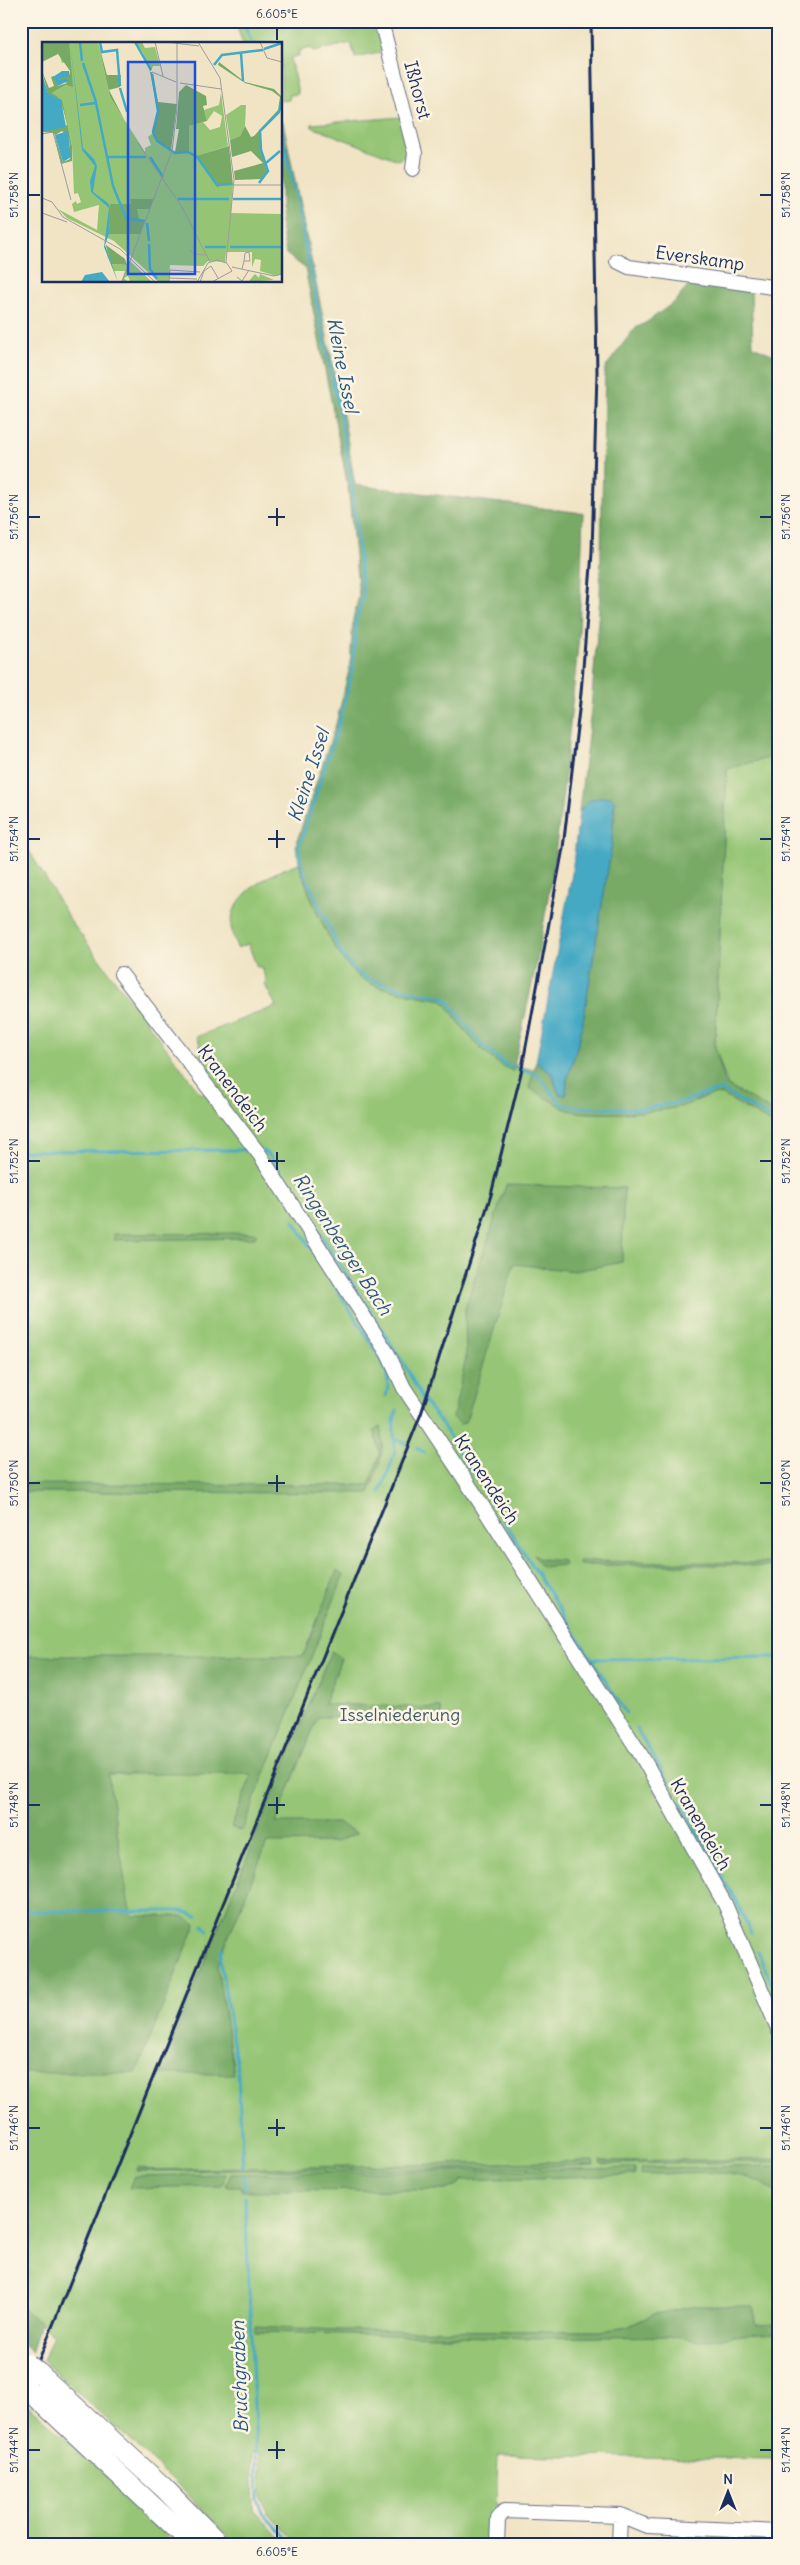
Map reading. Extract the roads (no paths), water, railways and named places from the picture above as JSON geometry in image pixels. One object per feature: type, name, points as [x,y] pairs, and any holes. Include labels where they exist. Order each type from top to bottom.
[{"type":"highway","points":[[28,2374],[194,2544]]},
{"type":"highway","points":[[28,2374],[157,2482],[219,2544]]},
{"type":"street","name":"Ißhorst","points":[[380,21],[415,152],[413,169]]},
{"type":"street","name":"Everskamp","points":[[616,261],[629,267],[779,288]]},
{"type":"street","name":"Kranendeich","points":[[121,974],[257,1150],[388,1354],[404,1388],[480,1502],[641,1755],[725,1904],[779,2031]]},
{"type":"street","points":[[497,2544],[498,2519],[504,2512],[620,2515],[647,2526],[779,2532]]},
{"type":"street","points":[[619,2544],[620,2515]]},
{"type":"water","points":[[610,797],[614,800],[612,844],[581,1033],[567,1080],[566,1095],[559,1094],[552,1074],[536,1062],[572,874],[579,812],[590,800]]},
{"type":"waterway","name":"Kleine Issel","points":[[243,21],[251,42]]},
{"type":"waterway","name":"Kleine Issel","points":[[282,132],[341,421],[352,485],[363,597],[356,620],[353,668],[338,727],[299,846],[305,875],[341,953],[355,970],[366,978],[409,991],[445,997],[480,1043],[504,1064],[538,1075],[561,1104],[576,1107],[640,1109],[682,1102],[720,1089],[779,1123]]},
{"type":"waterway","name":"Ringenberger Bach","points":[[21,1151],[251,1150]]},
{"type":"waterway","name":"Ringenberger Bach","points":[[262,1150],[270,1156],[403,1362],[422,1398],[441,1423],[479,1482]]},
{"type":"waterway","points":[[294,1221],[381,1359],[388,1382],[386,1396]]},
{"type":"waterway","points":[[380,1492],[394,1454],[394,1421],[397,1410]]},
{"type":"waterway","points":[[396,1439],[406,1444]]},
{"type":"waterway","points":[[417,1448],[425,1453]]},
{"type":"waterway","name":"Ringenberger Bach","points":[[491,1501],[626,1713]]},
{"type":"waterway","points":[[592,1659],[779,1657]]},
{"type":"waterway","points":[[636,1728],[670,1784]]},
{"type":"waterway","points":[[680,1802],[736,1901],[751,1933]]},
{"type":"waterway","points":[[21,1911],[182,1911],[198,1916]]},
{"type":"waterway","points":[[203,1925],[208,1931]]},
{"type":"waterway","name":"Bruchgraben","points":[[222,1949],[220,1959],[238,2074],[243,2167]]},
{"type":"waterway","points":[[758,1951],[779,2001]]},
{"type":"waterway","name":"Bruchgraben","points":[[244,2176],[244,2189]]},
{"type":"waterway","name":"Bruchgraben","points":[[245,2197],[258,2499],[263,2512],[292,2544]]},
{"type":"railway","points":[[21,2404],[421,1414],[491,1195],[521,1073],[563,848],[581,693],[592,553],[597,372],[591,21]]},
{"type":"park label","name":"Isselniederung","points":[[400,1714]]}]
